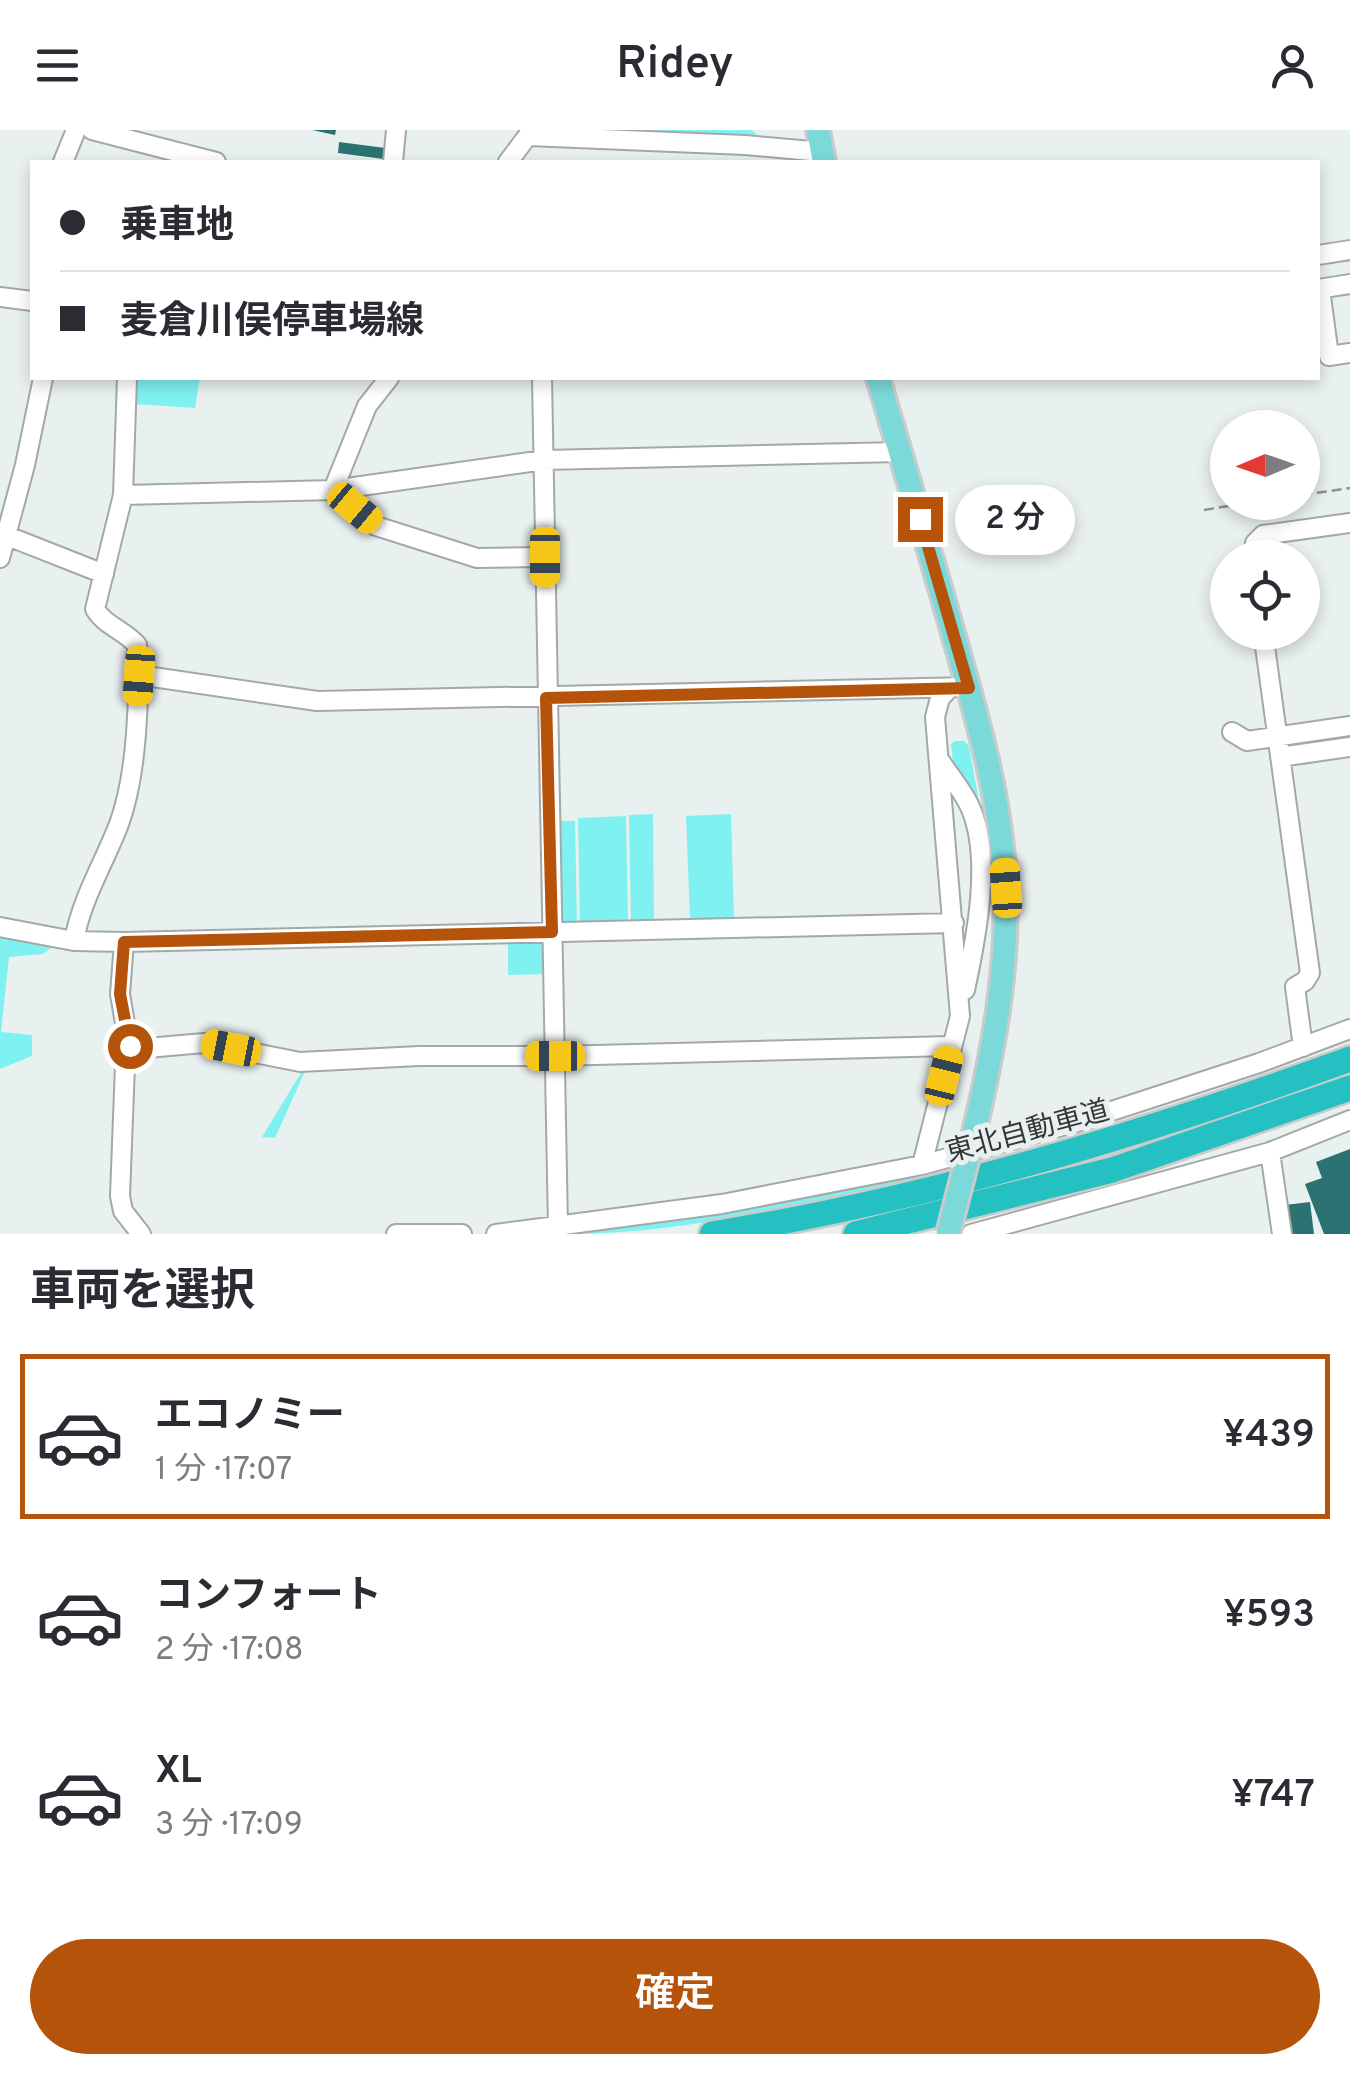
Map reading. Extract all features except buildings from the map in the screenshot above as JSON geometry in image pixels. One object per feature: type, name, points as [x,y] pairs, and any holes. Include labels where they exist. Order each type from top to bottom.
[{"type":"highway","name":"東北自動車道","points":[[712,1234],[1006,1169],[1204,1112],[1350,1059]]},
{"type":"highway","points":[[856,1234],[1112,1170],[1350,1088]]},
{"type":"main road","points":[[879,380],[958,688],[992,770],[1000,814],[1006,906],[998,1013],[974,1133],[948,1234]]},
{"type":"street","points":[[64,160],[76,130]]},
{"type":"street","points":[[92,130],[208,160]]},
{"type":"street","points":[[393,160],[396,130]]},
{"type":"street","points":[[510,160],[530,133],[821,148]]},
{"type":"street","points":[[1320,255],[1350,250]]},
{"type":"street","points":[[1320,289],[1350,284]]},
{"type":"street","points":[[1320,296],[1329,356],[1350,353]]},
{"type":"street","points":[[0,297],[30,301]]},
{"type":"street","points":[[0,558],[43,380]]},
{"type":"street","points":[[74,941],[78,919],[121,819],[134,744],[137,645],[128,634],[101,620],[94,609],[123,495],[127,380]]},
{"type":"street","points":[[333,490],[380,380]]},
{"type":"street","points":[[542,380],[558,1228]]},
{"type":"street","points":[[123,495],[333,490],[544,460],[900,452]]},
{"type":"street","points":[[333,490],[376,526],[478,558],[545,557]]},
{"type":"street","points":[[1258,540],[1263,535],[1350,524]]},
{"type":"street","points":[[4,533],[104,574]]},
{"type":"street","points":[[1265,650],[1310,972],[1305,981],[1295,986],[1303,1046]]},
{"type":"street","points":[[139,676],[317,701],[958,688]]},
{"type":"street","points":[[958,688],[936,708],[960,1016]]},
{"type":"street","points":[[1232,732],[1247,741],[1350,726]]},
{"type":"street","points":[[1280,757],[1350,747]]},
{"type":"street","points":[[922,1165],[960,1016],[975,937],[979,852],[970,807],[938,758]]},
{"type":"street","points":[[0,927],[74,941],[124,942],[954,924]]},
{"type":"street","points":[[124,942],[120,994],[130,1046],[125,1064],[120,1196],[123,1211],[141,1234]]},
{"type":"street","points":[[496,1234],[722,1204],[922,1165],[1084,1120],[1350,1029]]},
{"type":"street","points":[[130,1046],[204,1043],[300,1062],[418,1056],[951,1046]]},
{"type":"street","points":[[971,1234],[1270,1152],[1350,1120]]},
{"type":"street","points":[[1270,1152],[1282,1234]]},
{"type":"street","points":[[991,1231],[1022,1234]]},
{"type":"street","points":[[396,1234],[462,1234]]},
{"type":"path","points":[[1320,492],[1350,488]]},
{"type":"path","points":[[1204,510],[1210,509]]},
{"type":"shaded area","points":[[543,130],[752,130],[761,140]]},
{"type":"shaded area","points":[[134,380],[200,380],[195,408],[134,404]]},
{"type":"shaded area","points":[[964,741],[969,746],[982,818],[953,763],[951,744]]},
{"type":"shaded area","points":[[653,814],[654,922],[631,922],[629,815]]},
{"type":"shaded area","points":[[731,814],[734,918],[690,919],[686,816]]},
{"type":"shaded area","points":[[626,816],[628,923],[580,926],[578,818]]},
{"type":"shaded area","points":[[555,821],[575,821],[577,926],[560,927]]},
{"type":"shaded area","points":[[0,934],[56,944],[43,954],[9,957],[1,1032],[32,1035],[32,1056],[0,1069]]},
{"type":"shaded area","points":[[540,939],[547,943],[547,974],[508,975],[508,940]]},
{"type":"shaded area","points":[[306,1069],[275,1138],[262,1137],[302,1071]]},
{"type":"shaded area","points":[[923,1168],[925,1177],[748,1215],[659,1229],[570,1234],[708,1214]]},
{"type":"route","points":[[130,1046],[120,994],[124,942],[552,932],[546,698],[969,688],[920,519]]}]
